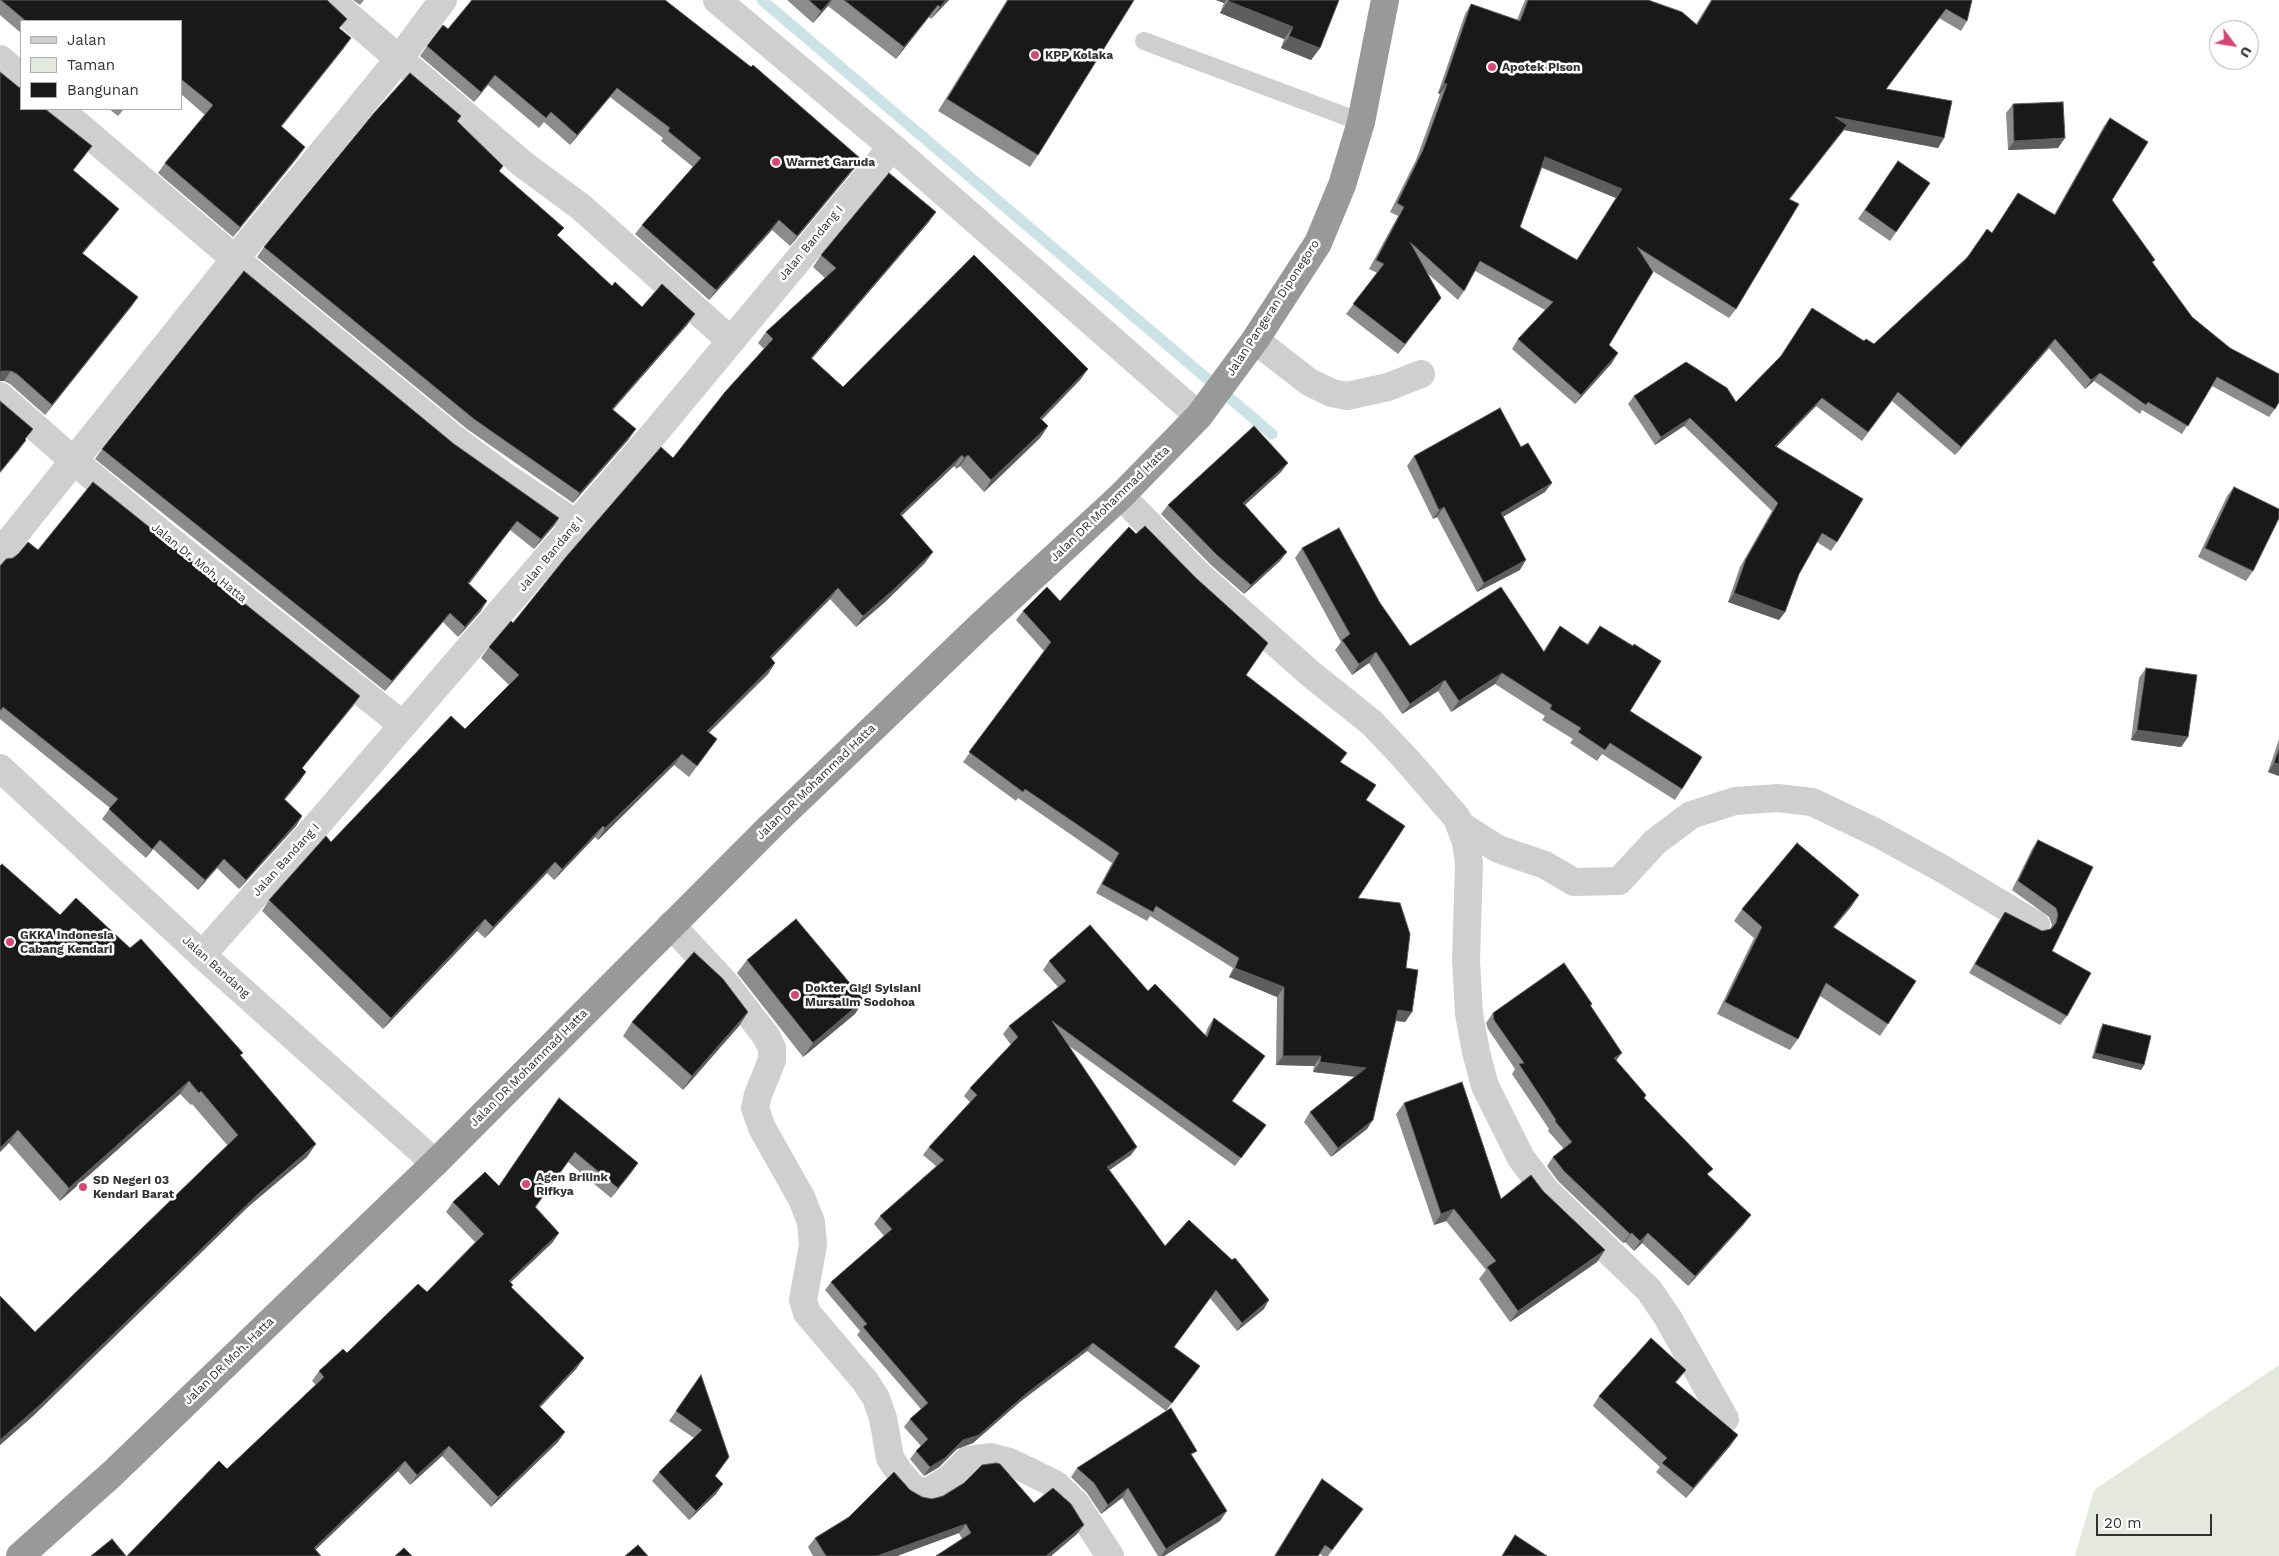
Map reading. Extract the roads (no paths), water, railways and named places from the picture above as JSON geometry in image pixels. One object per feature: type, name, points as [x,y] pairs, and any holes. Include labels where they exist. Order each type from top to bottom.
[{"type":"highway","name":"Jalan Pangeran Diponegoro","points":[[1202,412],[1255,340],[1318,243],[1342,185],[1361,122],[1385,0]]},
{"type":"highway","name":"Jalan DR Mohammad Hatta","points":[[435,1163],[671,925],[863,737],[1121,496],[1202,412]]},
{"type":"highway","name":"Jalan DR Moh. Hatta","points":[[20,1556],[112,1474],[435,1163]]},
{"type":"street","points":[[330,0],[524,165],[581,207],[730,340]]},
{"type":"street","points":[[0,553],[235,259],[399,59],[443,0]]},
{"type":"street","points":[[717,0],[892,146],[1202,412]]},
{"type":"street","points":[[0,59],[20,76]]},
{"type":"street","points":[[60,110],[235,259],[457,441],[507,478],[576,524]]},
{"type":"street","name":"Jalan Bandang I","points":[[202,955],[657,430],[892,146]]},
{"type":"street","points":[[1255,340],[1309,382],[1332,393],[1347,396],[1388,388],[1421,374]]},
{"type":"street","name":"Jalan Dr. Moh. Hatta","points":[[0,396],[74,462],[402,725]]},
{"type":"street","points":[[1121,496],[1200,576],[1312,676],[1372,723],[1406,759],[1462,826],[1498,849],[1544,865],[1574,882],[1619,881],[1655,842],[1691,815],[1736,801],[1778,798],[1812,802],[1941,868],[2036,925]]},
{"type":"street","name":"Jalan Bandang","points":[[0,768],[202,955],[435,1163]]},
{"type":"street","points":[[1462,826],[1469,864],[1466,960],[1469,1014],[1485,1086],[1521,1158],[1546,1190],[1649,1290],[1668,1318],[1725,1419]]},
{"type":"street","points":[[671,925],[725,983],[766,1036],[772,1048],[772,1060],[758,1095],[755,1108],[762,1128],[802,1198],[811,1222],[813,1245],[806,1275],[803,1300],[807,1313],[865,1381],[876,1398],[884,1418],[890,1458],[900,1473],[911,1486],[923,1493],[949,1479],[968,1460],[990,1457],[1010,1462],[1055,1484],[1076,1504],[1110,1556]]},
{"type":"lane","points":[[1144,41],[1361,122]]},
{"type":"waterway","points":[[762,0],[1272,434]]},
{"type":"place","name":"KPP Kolaka","points":[[1035,55]]},
{"type":"place","name":"Apotek Pison","points":[[1492,67]]},
{"type":"place","name":"Warnet Garuda","points":[[776,162]]},
{"type":"place","name":"GKKA Indonesia Cabang Kendari","points":[[10,942]]},
{"type":"place","name":"Dokter Gigi Sylsiani Mursalim Sodohoa","points":[[795,995]]},
{"type":"place","name":"Agen Brilink Rifkya","points":[[526,1184]]},
{"type":"place","name":"SD Negeri 03 Kendari Barat","points":[[83,1187]]}]
